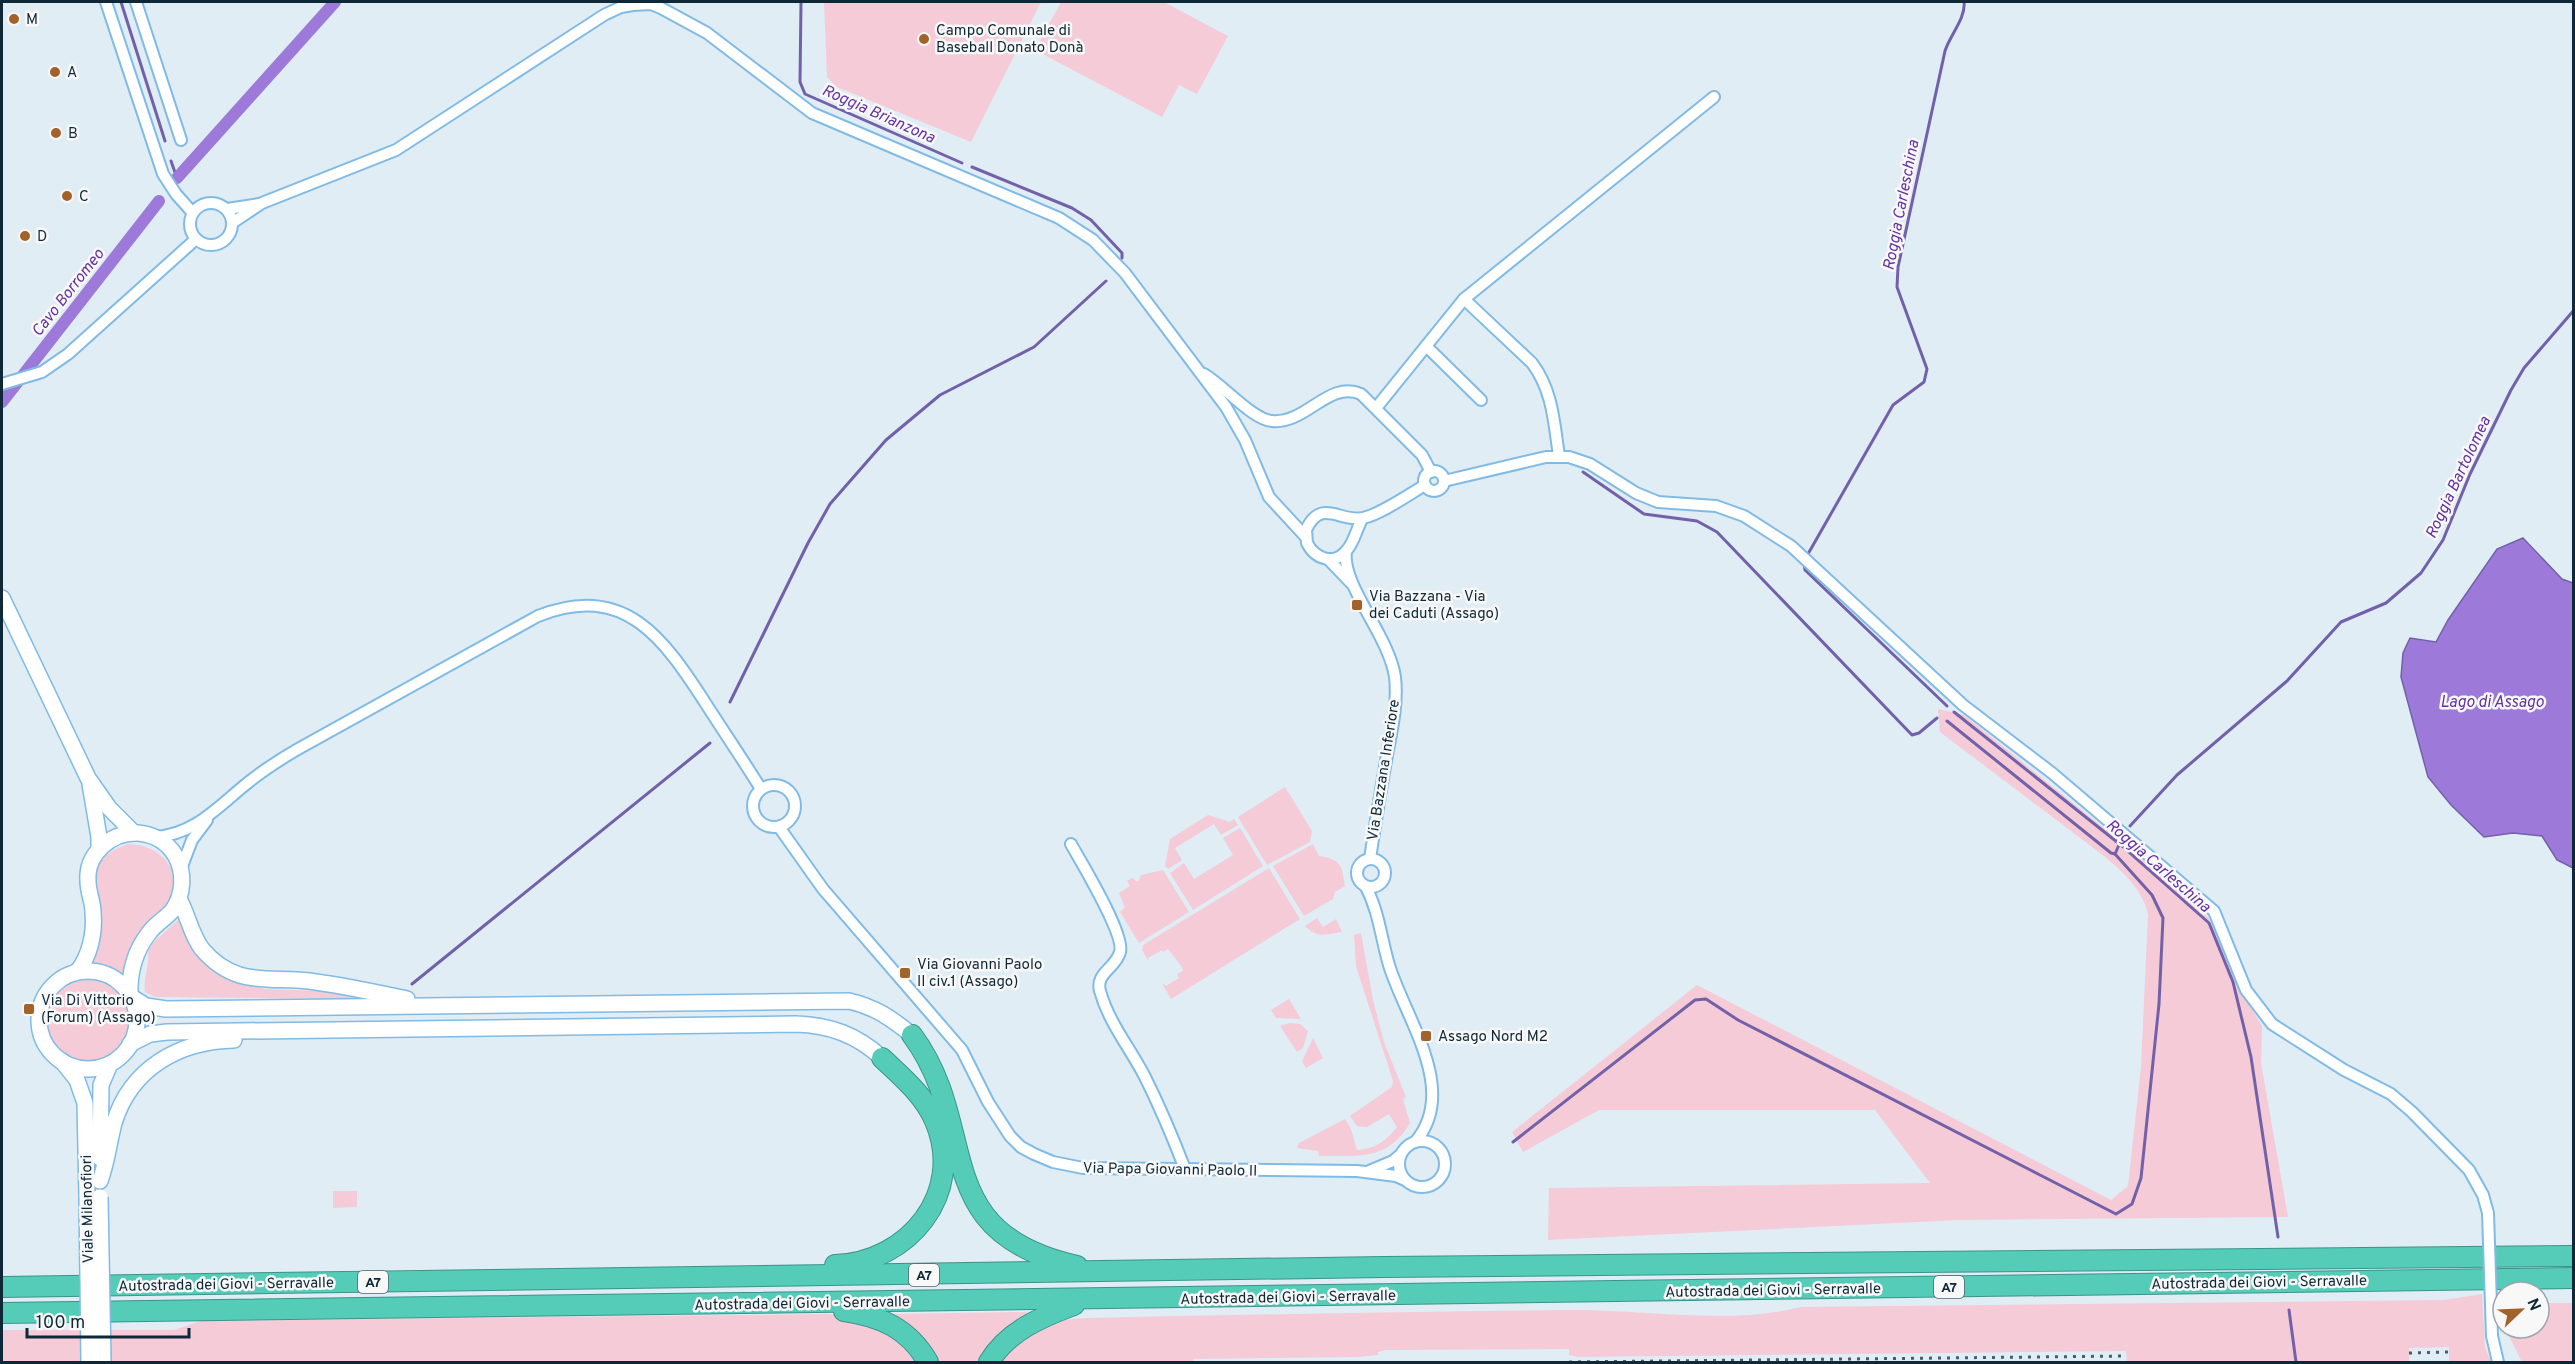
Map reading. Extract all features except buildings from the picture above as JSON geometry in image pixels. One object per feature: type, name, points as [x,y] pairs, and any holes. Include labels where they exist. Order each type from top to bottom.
[{"type":"highway","points":[[912,1035],[936,1075],[970,1194],[997,1231],[1044,1257],[1103,1272]]},
{"type":"highway","points":[[593,1280],[725,1267],[849,1264],[877,1258],[905,1241],[921,1226],[936,1200],[942,1174],[942,1147],[938,1127],[927,1106],[882,1058]]},
{"type":"highway","name":"Autostrada dei Giovi - Serravalle","points":[[2,1287],[2574,1256]]},
{"type":"highway","name":"Autostrada dei Giovi - Serravalle","points":[[2,1314],[2574,1278]]},
{"type":"highway","points":[[989,1362],[1003,1345],[1026,1326],[1090,1300]]},
{"type":"highway","points":[[794,1303],[857,1312],[886,1321],[913,1340],[928,1362]]},
{"type":"main road","points":[[2,598],[88,778],[110,808],[134,833]]},
{"type":"main road","points":[[88,778],[99,837],[99,850]]},
{"type":"main road","points":[[130,1044],[136,1022],[130,996],[129,976],[137,951],[149,932],[171,911],[179,899],[182,887],[181,869],[172,851],[154,837],[134,833],[116,837],[99,850],[91,864],[87,881],[94,914],[85,962],[77,972],[54,985],[44,1000],[39,1014],[43,1039],[50,1050],[62,1061],[87,1069],[110,1064],[130,1044],[150,1034],[289,1030],[802,1024],[843,1032],[859,1039],[882,1058]]},
{"type":"main road","points":[[179,899],[201,947],[218,964],[239,976],[256,980],[314,981],[439,1005]]},
{"type":"main road","points":[[77,972],[93,971],[112,978],[130,996],[146,1005],[166,1009],[849,1001],[872,1007],[890,1016],[912,1035]]},
{"type":"main road","points":[[100,1181],[113,1127],[123,1100],[136,1080],[154,1064],[194,1045],[218,1041],[258,1040],[289,1030]]},
{"type":"main road","name":"Viale Milanofiori","points":[[62,1061],[77,1080],[85,1103],[103,1362]]},
{"type":"main road","name":"Viale Milanofiori","points":[[89,1362],[93,1197],[100,1181],[100,1085],[110,1064]]},
{"type":"street","points":[[106,2],[163,174],[192,212]]},
{"type":"street","points":[[136,2],[181,140]]},
{"type":"street","points":[[232,223],[262,203],[396,150],[604,15],[621,7],[651,4],[679,16],[706,33],[812,113],[1023,202],[1078,229],[1107,252],[1236,423],[1269,496],[1305,537],[1315,555],[1328,559],[1341,556],[1346,551],[1362,519],[1425,485]]},
{"type":"street","points":[[1376,408],[1464,299],[1714,97]]},
{"type":"street","points":[[209,202],[215,202],[226,209],[232,223],[228,237],[209,245],[196,239],[189,226],[192,212],[209,202]]},
{"type":"street","points":[[226,209],[262,203]]},
{"type":"street","points":[[2,384],[42,372],[68,354],[196,239]]},
{"type":"street","points":[[1464,299],[1532,363],[1548,388],[1559,456]]},
{"type":"street","points":[[1426,346],[1481,400]]},
{"type":"street","points":[[1199,371],[1219,383],[1254,413],[1271,422],[1300,415],[1328,397],[1351,390],[1361,394],[1422,455],[1431,472]]},
{"type":"street","points":[[1425,485],[1435,491],[1444,481],[1485,469],[1559,456],[1590,464],[1636,493],[1658,502],[1716,506],[1738,514],[1791,546],[1963,705],[2052,773],[2214,910],[2246,990],[2272,1024],[2344,1070],[2391,1094],[2469,1170],[2483,1196],[2488,1213],[2492,1336],[2498,1362]]},
{"type":"street","points":[[1425,485],[1425,477],[1431,472],[1439,473],[1444,481]]},
{"type":"street","points":[[1305,537],[1306,530],[1314,518],[1324,513],[1362,519]]},
{"type":"street","points":[[1286,514],[1314,518]]},
{"type":"street","points":[[1342,516],[1350,526],[1352,538]]},
{"type":"street","name":"Via Bazzana Inferiore","points":[[1346,551],[1345,559],[1351,584]]},
{"type":"street","name":"Via Bazzana Inferiore","points":[[1328,559],[1351,584],[1386,645],[1395,679],[1393,722],[1370,859]]},
{"type":"street","points":[[181,869],[192,840],[209,817],[245,785],[290,753],[538,616],[573,606],[620,612],[657,635],[693,685],[761,789]]},
{"type":"street","points":[[780,785],[794,798],[792,816],[779,827],[764,825],[754,815],[753,801],[761,789],[780,785]]},
{"type":"street","points":[[154,837],[184,831],[209,817]]},
{"type":"street","name":"Via Papa Giovanni Paolo II","points":[[779,827],[823,890],[962,1050],[1000,1123],[1021,1148],[1053,1162],[1083,1168],[1366,1172],[1405,1180]]},
{"type":"street","points":[[1071,844],[1108,913],[1120,944],[1120,954],[1101,978],[1100,990],[1123,1042],[1144,1076],[1185,1169]]},
{"type":"street","points":[[1366,886],[1376,887],[1385,878],[1382,864],[1370,859],[1362,863],[1357,871],[1359,880],[1366,886],[1379,915],[1389,964],[1430,1076],[1431,1115],[1426,1129],[1416,1141]]},
{"type":"street","points":[[1424,1140],[1438,1147],[1445,1161],[1444,1169],[1437,1181],[1425,1187],[1418,1187],[1405,1180],[1399,1168],[1400,1155],[1409,1144],[1416,1141],[1424,1140]]},
{"type":"street","name":"Via Papa Giovanni Paolo II","points":[[1366,1172],[1393,1161],[1400,1155]]},
{"type":"shaded area","name":"Campo Comunale di Baseball Donato Donà","points":[[824,2],[1041,2],[971,142],[837,87],[827,77]]},
{"type":"shaded area","points":[[1061,2],[1164,2],[1228,36],[1197,94],[1179,85],[1162,117],[1035,50]]},
{"type":"shaded area","points":[[1938,709],[1964,715],[2198,904],[2219,933],[2242,992],[2262,1026],[2261,1063],[2288,1217],[1959,1220],[1548,1240],[1549,1188],[1930,1183],[1875,1110],[1599,1110],[1523,1152],[1512,1132],[1697,985],[2111,1200],[2128,1186],[2141,1067],[2148,915],[2146,906],[2132,882],[2104,856],[1940,732]]},
{"type":"shaded area","points":[[1285,787],[1312,831],[1310,842],[1267,865],[1238,817]]},
{"type":"shaded area","points":[[1208,815],[1230,822],[1234,819],[1238,825],[1221,835],[1214,824],[1175,848],[1182,860],[1168,869],[1165,866],[1170,839]]},
{"type":"shaded area","points":[[1240,828],[1263,866],[1193,910],[1170,873],[1184,863],[1194,879],[1233,855],[1223,838]]},
{"type":"shaded area","points":[[128,844],[156,852],[169,865],[174,883],[168,904],[140,930],[133,942],[124,976],[116,970],[92,964],[101,924],[97,883],[99,865],[104,857]]},
{"type":"shaded area","points":[[1313,844],[1319,856],[1333,860],[1340,865],[1345,886],[1335,892],[1333,899],[1304,916],[1273,866]]},
{"type":"shaded area","points":[[1269,868],[1300,919],[1171,999],[1162,983],[1166,986],[1179,978],[1177,974],[1183,971],[1182,967],[1168,949],[1148,958],[1149,962],[1142,950],[1143,945]]},
{"type":"shaded area","points":[[1163,870],[1189,912],[1139,943],[1120,912],[1125,907],[1119,893],[1130,886],[1127,881],[1132,878],[1138,882],[1141,875]]},
{"type":"shaded area","points":[[180,918],[223,976],[239,983],[266,989],[322,991],[361,999],[155,997],[145,992],[148,951],[155,941]]},
{"type":"shaded area","points":[[1317,918],[1323,927],[1336,919],[1342,932],[1314,933],[1305,926]]},
{"type":"shaded area","points":[[1361,933],[1373,1000],[1384,1042],[1406,1097],[1403,1099],[1410,1123],[1392,1144],[1370,1154],[1319,1156],[1318,1151],[1297,1148],[1299,1143],[1345,1119],[1351,1129],[1357,1150],[1380,1143],[1397,1127],[1389,1114],[1367,1127],[1357,1126],[1350,1116],[1392,1087],[1393,1081],[1356,966],[1354,935]]},
{"type":"shaded area","points":[[88,980],[104,983],[117,992],[126,1005],[129,1021],[126,1037],[117,1050],[104,1059],[88,1062],[72,1059],[59,1050],[50,1037],[47,1021],[50,1005],[59,992],[72,983]]},
{"type":"shaded area","points":[[1289,999],[1301,1019],[1276,1018],[1271,1010]]},
{"type":"shaded area","points":[[1290,1023],[1300,1024],[1308,1031],[1303,1048],[1297,1052],[1280,1026]]},
{"type":"shaded area","points":[[1313,1038],[1323,1058],[1306,1068],[1302,1061]]},
{"type":"shaded area","points":[[333,1191],[357,1191],[357,1207],[333,1208]]},
{"type":"shaded area","points":[[2482,1294],[2485,1347],[2491,1362],[2449,1362],[2449,1347],[2409,1348],[2409,1362],[2127,1362],[2126,1351],[1578,1357],[1569,1355],[1569,1349],[1386,1350],[1378,1352],[1378,1355],[1359,1357],[1193,1359],[1193,1362],[995,1362],[1035,1330],[1056,1322],[1084,1318],[1575,1310],[1718,1316],[1774,1312],[1801,1307],[2444,1300]]},
{"type":"shaded area","points":[[2551,1303],[2573,1303],[2573,1362],[2522,1362],[2511,1340],[2551,1340]]},
{"type":"shaded area","points":[[1026,1312],[1027,1315],[983,1362],[933,1362],[890,1318],[891,1314]]},
{"type":"shaded area","points":[[828,1314],[860,1318],[881,1327],[922,1362],[111,1362],[111,1330],[174,1330],[201,1321]]},
{"type":"shaded area","points":[[2,1330],[80,1330],[80,1362],[2,1362]]},
{"type":"water","name":"Lago di Assago","points":[[2523,538],[2562,579],[2573,583],[2573,868],[2557,860],[2542,836],[2513,833],[2484,837],[2451,805],[2428,777],[2401,677],[2403,653],[2410,638],[2436,642],[2448,620],[2497,549]]},
{"type":"waterway","points":[[121,2],[165,141]]},
{"type":"waterway","name":"Cavo Borromeo","points":[[177,178],[335,2]]},
{"type":"waterway","name":"Roggia Brianzona","points":[[801,2],[800,82],[805,94],[962,163]]},
{"type":"waterway","name":"Roggia Carleschina","points":[[1808,554],[1893,405],[1924,382],[1927,369],[1897,287],[1898,267],[1945,51],[1963,14],[1964,2]]},
{"type":"waterway","points":[[171,161],[177,178]]},
{"type":"waterway","name":"Roggia Brianzona","points":[[972,167],[1072,208],[1091,220],[1122,253],[1122,258]]},
{"type":"waterway","name":"Cavo Borromeo","points":[[2,402],[159,201]]},
{"type":"waterway","points":[[730,702],[808,543],[830,504],[886,440],[940,395],[1034,347],[1106,281]]},
{"type":"waterway","name":"Roggia Bartolomea","points":[[2130,826],[2177,775],[2287,681],[2341,622],[2386,603],[2421,573],[2443,540],[2470,474],[2511,390],[2524,368],[2574,310]]},
{"type":"waterway","points":[[1583,472],[1644,514],[1697,521],[1717,532],[1912,735],[1919,733],[1937,718]]},
{"type":"waterway","name":"Roggia Carleschina","points":[[1804,563],[1805,570],[1947,706]]},
{"type":"waterway","name":"Roggia Carleschina","points":[[1954,712],[2122,846],[2209,923],[2233,982],[2251,1057],[2278,1237]]},
{"type":"waterway","points":[[1947,721],[2111,853],[2115,854],[2122,838]]},
{"type":"waterway","points":[[412,984],[710,743]]},
{"type":"waterway","points":[[1513,1142],[1695,1000],[1706,999],[1738,1020],[2116,1214],[2132,1204],[2141,1178],[2159,1004],[2163,918],[2152,895],[2115,854]]},
{"type":"waterway","name":"Roggia Carleschina","points":[[2289,1310],[2296,1362]]},
{"type":"railway","points":[[2409,1353],[2449,1352]]},
{"type":"railway","points":[[1569,1362],[2127,1356]]},
{"type":"place","name":"M","points":[[14,19]]},
{"type":"place","name":"Campo Comunale di Baseball Donato Donà","points":[[924,39]]},
{"type":"place","name":"A","points":[[55,72]]},
{"type":"place","name":"B","points":[[56,133]]},
{"type":"place","name":"C","points":[[67,196]]},
{"type":"place","name":"D","points":[[25,236]]},
{"type":"place","name":"Via Bazzana - Via dei Caduti (Assago)","points":[[1357,605]]},
{"type":"place","name":"Via Giovanni Paolo II civ.1 (Assago)","points":[[905,973]]},
{"type":"place","name":"Via Di Vittorio (Forum) (Assago)","points":[[29,1009]]},
{"type":"place","name":"Assago Nord M2","points":[[1426,1036]]}]
